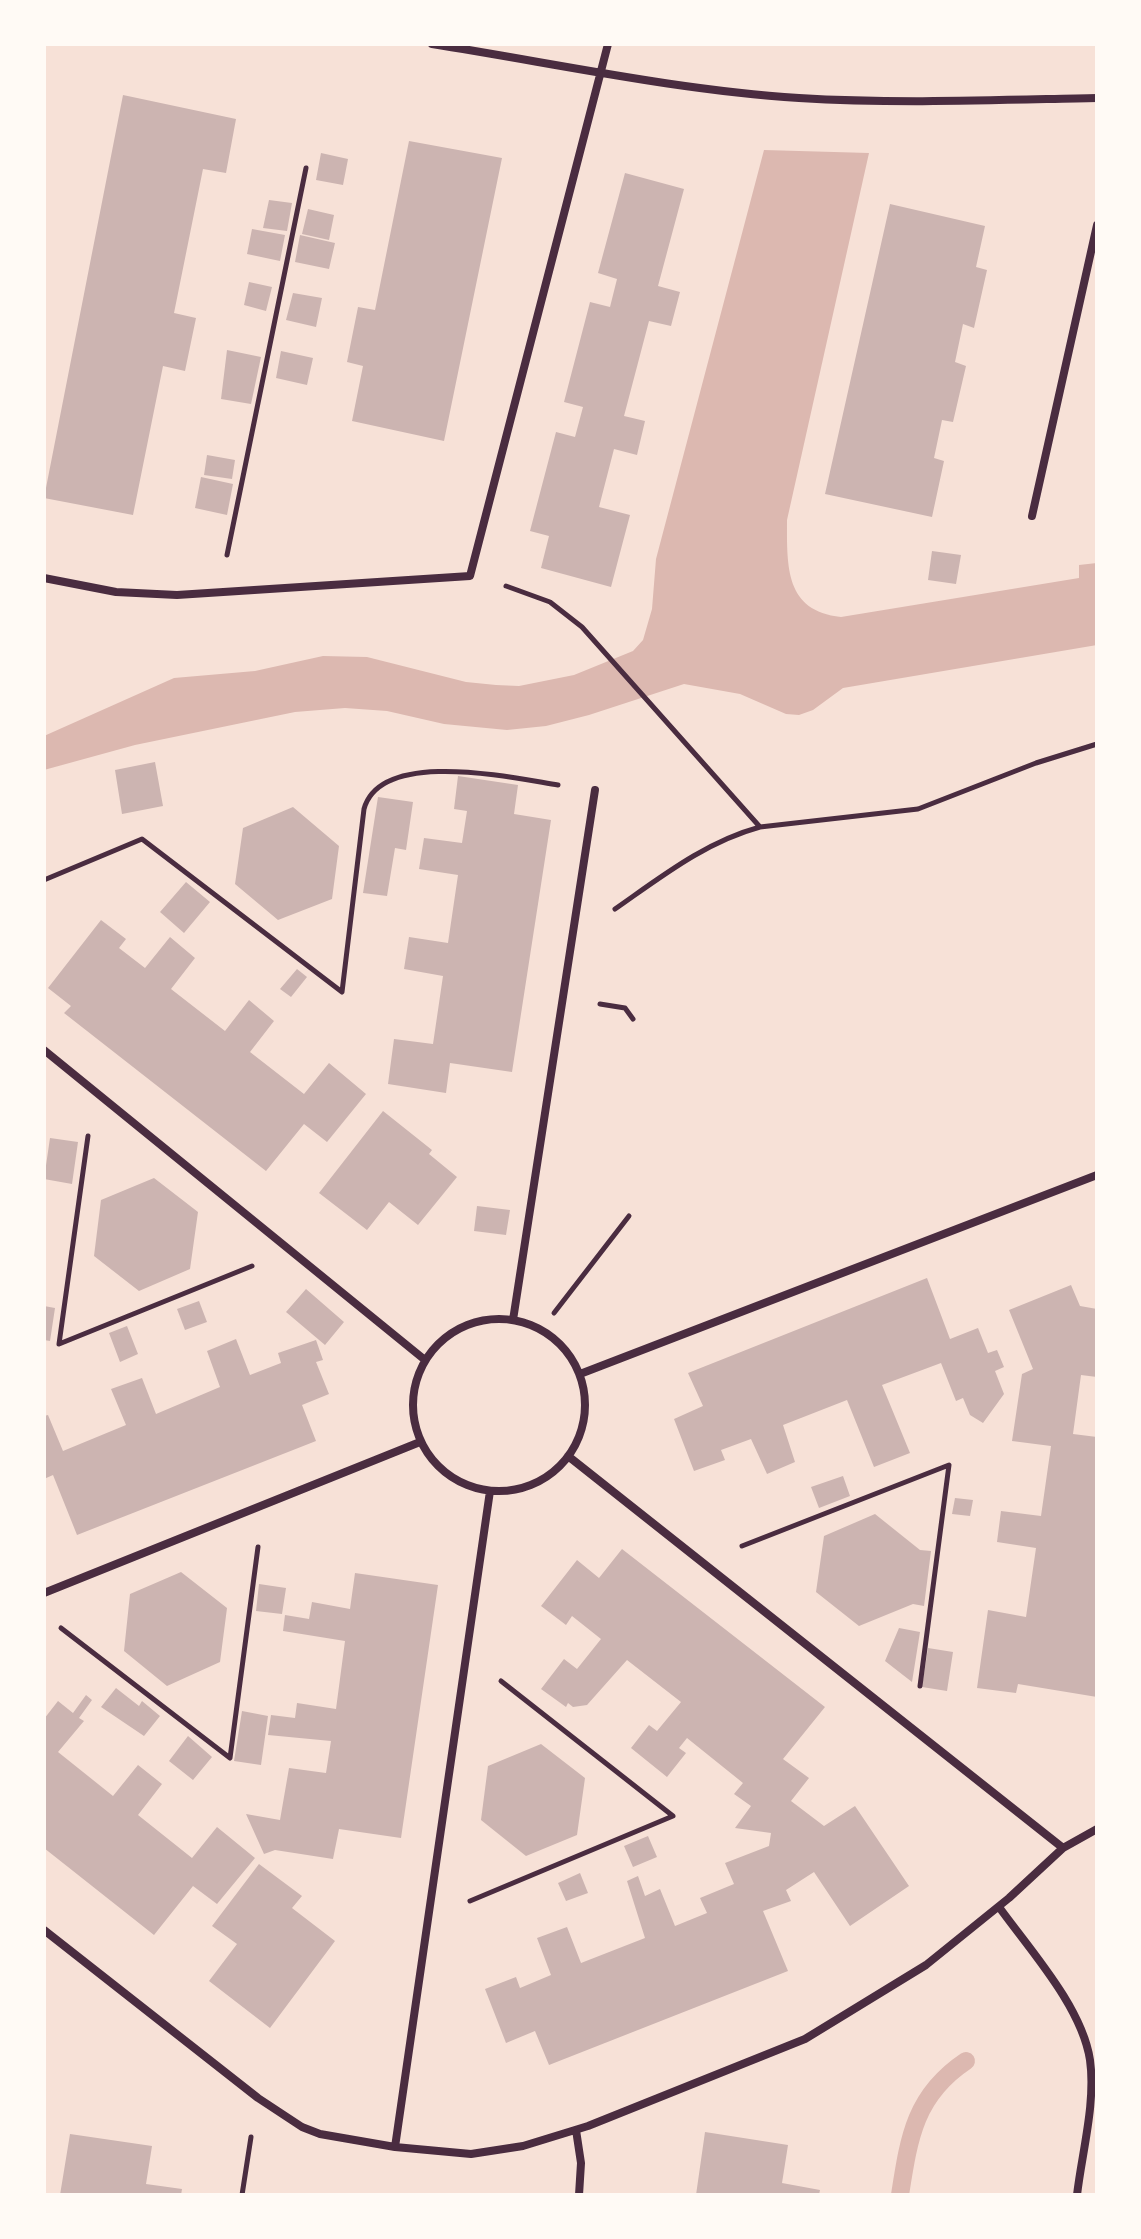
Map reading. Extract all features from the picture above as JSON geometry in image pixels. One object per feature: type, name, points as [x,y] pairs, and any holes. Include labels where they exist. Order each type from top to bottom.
[{"type":"street","points":[[432,44],[798,98],[899,102],[1097,98]]},
{"type":"street","points":[[44,578],[116,592],[219,592],[470,576],[608,44]]},
{"type":"street","points":[[1032,516],[1097,225]]},
{"type":"street","points":[[513,1320],[595,790]]},
{"type":"street","points":[[44,1050],[425,1360]]},
{"type":"street","points":[[580,1374],[1097,1175]]},
{"type":"street","points":[[487,1319],[513,1320],[541,1330],[564,1349],[580,1374],[585,1402],[583,1417],[581,1431],[568,1456],[547,1477],[520,1489],[490,1491],[461,1484],[437,1466],[420,1442],[413,1415],[414,1386],[425,1360],[441,1341],[463,1326],[487,1319]]},
{"type":"street","points":[[44,1593],[420,1442]]},
{"type":"street","points":[[568,1456],[1063,1848]]},
{"type":"street","points":[[395,2147],[490,1491]]},
{"type":"street","points":[[44,1930],[285,2118],[320,2134],[395,2147],[471,2154],[523,2146],[576,2130],[805,2039],[926,1965],[999,1907],[1063,1848],[1097,1829]]},
{"type":"street","points":[[999,1907],[1073,2012],[1085,2037],[1092,2084],[1077,2195]]},
{"type":"street","points":[[576,2130],[581,2163],[579,2195]]},
{"type":"path","points":[[219,592],[306,168]]},
{"type":"path","points":[[470,576],[550,602],[604,649],[760,827]]},
{"type":"path","points":[[571,940],[686,860],[726,838],[760,827],[918,809],[1036,763],[1097,744]]},
{"type":"path","points":[[44,880],[142,839],[342,992],[364,809],[368,796],[376,788],[392,779],[459,770],[595,790]]},
{"type":"path","points":[[94,1091],[59,1344],[290,1250]]},
{"type":"path","points":[[541,1330],[629,1216]]},
{"type":"path","points":[[702,1562],[949,1465],[914,1731]]},
{"type":"path","points":[[56,1625],[230,1758],[263,1505]]},
{"type":"path","points":[[428,1918],[673,1816],[466,1653]]},
{"type":"path","points":[[242,2195],[258,2098]]},
{"type":"shaded area","points":[[764,150],[869,153],[787,520],[789,570],[799,596],[823,613],[841,617],[1079,578],[1079,565],[1097,563],[1097,645],[843,688],[813,710],[799,715],[786,714],[740,694],[684,684],[589,715],[546,726],[507,730],[444,724],[387,711],[345,708],[295,712],[135,745],[44,770],[44,736],[174,678],[255,671],[323,656],[367,657],[466,682],[519,686],[574,675],[633,651],[643,640],[652,609],[656,559]]},
{"type":"building","points":[[123,95],[236,119],[226,173],[203,169],[174,313],[196,318],[185,371],[163,366],[133,515],[44,498]]},
{"type":"building","points":[[409,141],[502,158],[444,441],[352,421],[363,366],[347,362],[358,307],[375,310]]},
{"type":"building","points":[[321,153],[348,159],[343,185],[316,180]]},
{"type":"building","points":[[625,173],[684,189],[658,286],[680,292],[671,326],[649,321],[624,416],[645,421],[637,455],[614,449],[599,507],[630,515],[611,587],[541,568],[549,536],[530,531],[556,432],[575,437],[583,407],[564,402],[590,302],[610,307],[617,279],[598,273]]},
{"type":"building","points":[[269,200],[292,203],[287,231],[263,228]]},
{"type":"building","points":[[890,204],[985,226],[976,267],[987,270],[974,328],[963,324],[955,362],[966,366],[953,422],[942,420],[934,458],[944,461],[932,517],[825,494]]},
{"type":"building","points":[[308,209],[334,215],[329,240],[302,234]]},
{"type":"building","points":[[252,229],[285,235],[280,261],[247,254]]},
{"type":"building","points":[[300,235],[335,243],[329,269],[295,262]]},
{"type":"building","points":[[249,282],[272,287],[266,311],[244,305]]},
{"type":"building","points":[[293,293],[322,298],[316,327],[286,320]]},
{"type":"building","points":[[227,350],[261,357],[251,404],[221,399]]},
{"type":"building","points":[[281,351],[313,358],[307,385],[276,378]]},
{"type":"building","points":[[207,455],[235,460],[232,479],[204,475]]},
{"type":"building","points":[[201,477],[233,484],[227,515],[195,508]]},
{"type":"building","points":[[932,551],[961,555],[956,584],[928,580]]},
{"type":"building","points":[[155,762],[163,806],[122,814],[115,770]]},
{"type":"building","points":[[458,776],[518,785],[514,814],[551,820],[512,1072],[450,1063],[446,1093],[388,1084],[394,1039],[433,1044],[443,976],[404,969],[409,937],[448,943],[458,875],[419,869],[424,838],[462,843],[467,811],[454,809]]},
{"type":"building","points":[[378,797],[413,802],[406,850],[395,848],[387,896],[363,893]]},
{"type":"building","points":[[293,807],[339,846],[332,899],[278,920],[235,884],[243,828]]},
{"type":"building","points":[[186,882],[210,902],[184,933],[160,912]]},
{"type":"building","points":[[101,920],[126,939],[119,948],[145,968],[170,937],[195,958],[171,989],[225,1031],[249,1000],[274,1021],[250,1052],[304,1094],[329,1063],[366,1094],[327,1142],[304,1124],[266,1171],[64,1013],[71,1006],[48,988]]},
{"type":"building","points":[[297,969],[307,977],[291,997],[280,989]]},
{"type":"building","points":[[383,1111],[432,1150],[429,1154],[457,1177],[418,1225],[389,1202],[367,1230],[319,1193]]},
{"type":"building","points":[[50,1138],[78,1142],[72,1184],[44,1179]]},
{"type":"building","points":[[154,1178],[198,1212],[190,1269],[139,1291],[94,1256],[101,1200]]},
{"type":"building","points":[[477,1206],[510,1210],[506,1235],[474,1231]]},
{"type":"building","points":[[927,1278],[950,1339],[978,1328],[988,1353],[997,1350],[1004,1367],[995,1371],[1004,1394],[983,1423],[970,1415],[963,1398],[956,1401],[941,1363],[882,1385],[910,1453],[874,1467],[847,1400],[783,1425],[795,1462],[767,1474],[751,1439],[721,1450],[725,1460],[694,1471],[674,1419],[703,1406],[688,1373]]},
{"type":"building","points":[[1071,1285],[1080,1306],[1097,1309],[1097,1377],[1081,1375],[1073,1434],[1097,1437],[1097,1697],[1018,1684],[1016,1693],[977,1688],[988,1610],[1026,1617],[1036,1548],[997,1542],[1001,1511],[1041,1516],[1051,1446],[1012,1441],[1022,1374],[1033,1369],[1009,1310]]},
{"type":"building","points":[[306,1289],[344,1322],[325,1345],[286,1312]]},
{"type":"building","points":[[199,1301],[207,1322],[185,1330],[177,1309]]},
{"type":"building","points":[[44,1306],[55,1308],[50,1341],[44,1340]]},
{"type":"building","points":[[127,1326],[138,1354],[120,1362],[109,1333]]},
{"type":"building","points":[[236,1339],[250,1375],[281,1363],[278,1353],[316,1340],[323,1360],[316,1362],[329,1394],[302,1405],[316,1441],[77,1535],[53,1475],[44,1479],[44,1416],[48,1415],[63,1451],[126,1425],[111,1389],[142,1378],[156,1414],[220,1387],[207,1351]]},
{"type":"building","points":[[843,1476],[850,1496],[819,1508],[811,1487]]},
{"type":"building","points":[[955,1498],[973,1500],[970,1516],[952,1514]]},
{"type":"building","points":[[875,1514],[920,1550],[931,1551],[924,1606],[913,1604],[859,1626],[816,1592],[824,1536]]},
{"type":"building","points":[[622,1549],[825,1707],[783,1759],[809,1778],[791,1801],[824,1826],[855,1806],[909,1886],[850,1926],[814,1872],[786,1890],[791,1901],[763,1911],[788,1971],[549,2065],[535,2031],[506,2043],[485,1989],[516,1977],[520,1988],[551,1975],[537,1938],[567,1927],[581,1963],[645,1938],[627,1881],[638,1876],[645,1896],[660,1889],[675,1926],[707,1913],[700,1898],[734,1884],[725,1863],[769,1846],[771,1833],[735,1828],[751,1806],[734,1794],[743,1783],[687,1738],[679,1748],[686,1753],[667,1777],[631,1748],[649,1725],[657,1731],[681,1702],[627,1660],[587,1705],[573,1707],[568,1703],[566,1707],[541,1689],[564,1659],[577,1669],[601,1639],[572,1616],[566,1625],[541,1606],[577,1560],[599,1578]]},
{"type":"building","points":[[181,1572],[227,1608],[220,1662],[167,1686],[124,1651],[130,1594]]},
{"type":"building","points":[[355,1573],[438,1585],[401,1838],[339,1829],[333,1859],[275,1850],[264,1854],[246,1814],[280,1820],[289,1768],[326,1773],[331,1741],[268,1735],[271,1715],[295,1718],[297,1703],[336,1709],[345,1641],[283,1631],[285,1615],[309,1619],[312,1602],[350,1609]]},
{"type":"building","points":[[259,1584],[286,1588],[282,1614],[256,1611]]},
{"type":"building","points":[[899,1628],[920,1632],[912,1682],[885,1661]]},
{"type":"building","points":[[928,1648],[953,1652],[947,1691],[922,1687]]},
{"type":"building","points":[[116,1688],[139,1706],[142,1701],[160,1716],[144,1736],[101,1707]]},
{"type":"building","points":[[86,1695],[92,1700],[79,1718],[84,1721],[58,1752],[113,1796],[138,1765],[162,1784],[138,1815],[192,1858],[217,1827],[255,1858],[217,1904],[193,1886],[154,1935],[44,1848],[44,1719],[58,1701],[73,1713]]},
{"type":"building","points":[[242,1711],[268,1716],[261,1765],[234,1761]]},
{"type":"building","points":[[188,1736],[212,1757],[193,1780],[169,1761]]},
{"type":"building","points":[[541,1744],[585,1778],[577,1835],[526,1856],[481,1820],[488,1766]]},
{"type":"building","points":[[648,1836],[657,1857],[633,1867],[624,1846]]},
{"type":"building","points":[[259,1864],[302,1896],[292,1908],[335,1941],[270,2028],[209,1981],[237,1944],[212,1926]]},
{"type":"building","points":[[580,1873],[588,1893],[566,1901],[558,1883]]},
{"type":"building","points":[[705,2132],[788,2145],[782,2183],[820,2190],[819,2195],[696,2195]]},
{"type":"building","points":[[70,2134],[152,2146],[146,2184],[182,2189],[181,2195],[60,2195]]},
{"type":"waterway","points":[[900,2195],[917,2119],[935,2088],[966,2061]]}]
